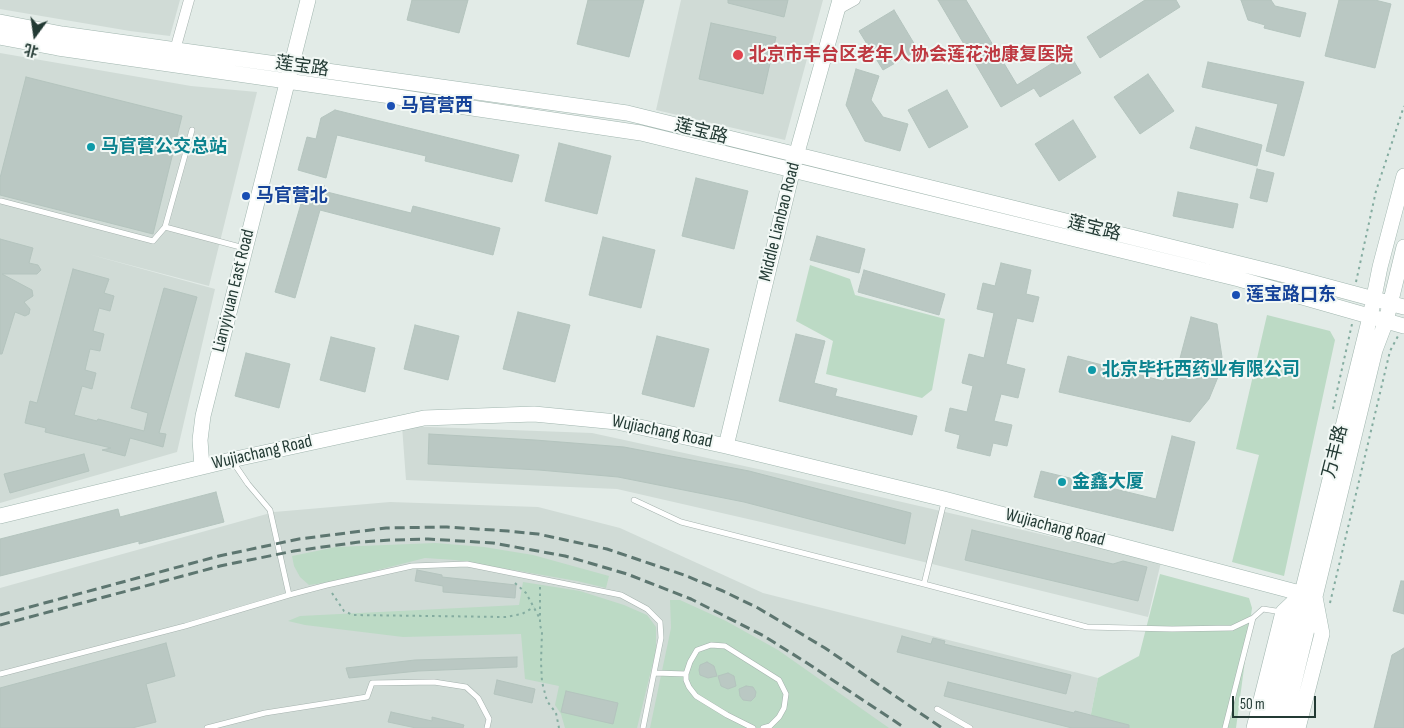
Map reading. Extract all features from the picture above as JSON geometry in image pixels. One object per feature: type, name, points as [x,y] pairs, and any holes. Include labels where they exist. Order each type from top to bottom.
[{"type":"main road","name":"Lianyiyuan East Road","points":[[202,467],[200,440],[203,416],[308,0]]},
{"type":"main road","name":"Middle Lianbao Road","points":[[726,446],[796,156],[839,5]]},
{"type":"main road","name":"莲宝路","points":[[0,22],[62,34],[627,113],[1397,305]]},
{"type":"main road","name":"莲宝路","points":[[0,37],[58,48],[640,133],[792,172],[1239,279],[1404,326]]},
{"type":"main road","name":"万丰路","points":[[1284,728],[1309,595],[1370,317],[1372,298],[1404,176]]},
{"type":"main road","name":"万丰路","points":[[1268,728],[1290,613],[1309,595],[1376,350],[1386,321],[1397,305],[1404,247]]},
{"type":"main road","name":"Wujiachang Road","points":[[0,516],[231,460],[424,418],[534,414],[617,422],[726,446],[944,499],[1309,595]]},
{"type":"main road","points":[[1298,728],[1322,634],[1309,595]]},
{"type":"main road","points":[[1254,728],[1290,613]]},
{"type":"street","points":[[175,50],[189,0]]},
{"type":"street","points":[[839,5],[855,0]]},
{"type":"lane","points":[[1,201],[153,241],[166,227],[192,130]]},
{"type":"lane","points":[[166,227],[244,248]]},
{"type":"lane","points":[[231,460],[270,510],[289,595]]},
{"type":"lane","points":[[924,584],[944,499]]},
{"type":"lane","points":[[634,500],[681,522],[1087,626],[1172,629],[1232,628],[1253,618],[1263,609],[1290,613]]},
{"type":"lane","points":[[0,674],[184,626],[327,585],[412,566],[467,564],[621,595],[647,608],[660,622],[661,638],[643,728]]},
{"type":"lane","points":[[1224,728],[1253,618]]},
{"type":"lane","points":[[753,728],[696,696],[686,680],[686,674],[697,650],[712,645],[725,646],[779,680],[786,694],[784,708],[779,717],[770,726],[763,728]]},
{"type":"lane","points":[[655,673],[686,674]]},
{"type":"lane","points":[[207,728],[265,713],[367,697],[372,683],[434,682],[466,687],[478,698],[482,705],[489,719],[489,728]]},
{"type":"lane","points":[[937,709],[970,728]]},
{"type":"path","points":[[1354,293],[1376,191],[1404,106]]},
{"type":"path","name":"万丰路","points":[[1332,411],[1351,334],[1354,312]]},
{"type":"path","name":"万丰路","points":[[1328,611],[1390,351],[1404,326]]},
{"type":"path","points":[[500,571],[526,593],[540,620]]},
{"type":"path","points":[[540,579],[542,682],[548,701],[556,713],[559,728]]},
{"type":"path","points":[[327,585],[344,612],[353,615],[506,617],[522,614],[534,607]]},
{"type":"shaded area","points":[[0,0],[180,0],[170,36],[0,9]]},
{"type":"shaded area","name":"北京市丰台区老年人协会莲花池康复医院","points":[[681,0],[823,0],[785,140],[656,110]]},
{"type":"shaded area","points":[[0,53],[191,86],[257,92],[209,286],[88,254],[215,289],[177,452],[0,503]]},
{"type":"shaded area","points":[[402,426],[592,433],[781,474],[1161,562],[1148,617],[761,522],[617,489],[406,480]]},
{"type":"shaded area","points":[[390,502],[538,507],[620,528],[763,593],[1098,678],[1090,719],[1128,728],[0,728],[0,588],[274,512]]},
{"type":"green space","points":[[810,265],[850,279],[855,295],[945,319],[932,390],[922,398],[826,374],[833,341],[796,321]]},
{"type":"green space","points":[[1267,315],[1330,331],[1335,340],[1284,576],[1232,562],[1259,455],[1236,449]]},
{"type":"green space","points":[[435,543],[484,547],[533,555],[609,576],[606,588],[577,581],[455,560],[425,558],[331,582],[309,585],[300,577],[294,566],[292,556],[336,547]]},
{"type":"green space","points":[[1160,574],[1249,598],[1252,608],[1236,728],[1128,728],[1090,719],[1098,678],[1139,656]]},
{"type":"green space","points":[[523,582],[580,591],[624,605],[647,615],[656,627],[656,650],[637,728],[565,728],[561,714],[555,705],[559,686],[525,679],[521,634],[403,637],[305,625],[288,621],[300,616],[519,605]]},
{"type":"green space","points":[[670,600],[680,600],[726,621],[778,650],[889,728],[650,728],[671,628]]},
{"type":"building","points":[[412,0],[468,0],[459,33],[407,20]]},
{"type":"building","points":[[588,0],[644,0],[629,57],[577,44]]},
{"type":"building","points":[[728,0],[788,0],[784,17],[728,3]]},
{"type":"building","points":[[938,0],[966,0],[1017,85],[1069,53],[1081,73],[1040,97],[1034,88],[1001,107]]},
{"type":"building","points":[[1145,0],[1176,0],[1180,7],[1100,58],[1087,37]]},
{"type":"building","points":[[1241,0],[1271,0],[1275,6],[1306,13],[1300,37],[1264,28],[1265,25],[1248,20]]},
{"type":"building","points":[[1339,0],[1375,0],[1391,4],[1375,68],[1325,56]]},
{"type":"building","points":[[894,10],[918,50],[883,70],[859,31]]},
{"type":"building","points":[[711,23],[776,37],[763,94],[699,79]]},
{"type":"building","points":[[1208,62],[1304,82],[1284,156],[1266,151],[1278,104],[1202,87]]},
{"type":"building","points":[[856,69],[879,76],[871,100],[883,117],[908,124],[900,151],[865,141],[846,105]]},
{"type":"building","points":[[1148,74],[1174,111],[1140,134],[1114,97]]},
{"type":"building","name":"马官营公交总站","points":[[26,77],[182,116],[153,234],[0,195],[0,178]]},
{"type":"building","points":[[947,90],[968,127],[929,148],[908,110]]},
{"type":"building","points":[[335,110],[519,155],[512,182],[425,161],[426,156],[337,135],[326,178],[298,170],[307,137],[316,139],[321,118]]},
{"type":"building","points":[[1073,120],[1096,157],[1059,181],[1035,144]]},
{"type":"building","points":[[1196,127],[1262,145],[1257,166],[1190,148]]},
{"type":"building","points":[[559,143],[611,156],[597,214],[545,201]]},
{"type":"building","points":[[1257,169],[1274,173],[1267,202],[1250,198]]},
{"type":"building","points":[[696,178],[748,191],[734,249],[682,236]]},
{"type":"building","points":[[324,186],[323,191],[411,213],[413,206],[500,228],[493,255],[320,210],[295,298],[275,292],[303,197]]},
{"type":"building","points":[[1178,192],[1238,204],[1233,228],[1173,216]]},
{"type":"building","points":[[817,236],[865,249],[859,273],[810,260]]},
{"type":"building","points":[[603,237],[655,250],[641,308],[589,295]]},
{"type":"building","points":[[0,239],[33,248],[29,263],[38,265],[41,270],[37,274],[2,274],[32,290],[33,296],[24,302],[30,309],[29,314],[25,316],[15,312],[2,354],[0,354]]},
{"type":"building","points":[[1001,263],[1031,270],[1026,294],[1039,297],[1033,322],[1017,318],[1006,364],[1025,369],[1018,398],[1001,394],[994,421],[1012,425],[1007,446],[993,443],[990,456],[957,448],[960,435],[945,431],[950,408],[967,412],[973,386],[962,383],[969,354],[984,358],[994,313],[977,309],[983,283],[995,286]]},
{"type":"building","points":[[73,269],[109,279],[104,293],[114,296],[110,311],[99,308],[93,331],[104,334],[100,351],[90,349],[85,370],[96,373],[92,389],[82,386],[74,415],[97,421],[98,419],[144,431],[148,413],[131,408],[164,288],[197,297],[159,433],[166,434],[163,447],[130,438],[125,456],[102,450],[111,448],[45,432],[46,428],[25,423],[30,401],[37,403]]},
{"type":"building","points":[[864,270],[945,294],[939,315],[858,292]]},
{"type":"building","points":[[518,312],[570,325],[555,382],[503,369]]},
{"type":"building","name":"北京毕托西药业有限公司","points":[[1191,317],[1217,324],[1222,357],[1218,377],[1209,399],[1190,422],[1059,392],[1068,356],[1163,381],[1179,362]]},
{"type":"building","points":[[415,325],[459,336],[448,380],[404,369]]},
{"type":"building","points":[[796,334],[825,341],[814,383],[837,389],[835,396],[917,416],[912,435],[779,401]]},
{"type":"building","points":[[657,336],[709,349],[694,407],[642,394]]},
{"type":"building","points":[[331,337],[375,348],[365,392],[320,380]]},
{"type":"building","points":[[246,353],[290,364],[279,408],[235,396]]},
{"type":"building","points":[[429,434],[624,447],[749,471],[911,513],[905,544],[744,502],[618,477],[539,470],[428,464]]},
{"type":"building","name":"金鑫大厦","points":[[1172,436],[1195,442],[1173,531],[1034,497],[1041,471],[1156,499]]},
{"type":"building","points":[[84,454],[89,471],[10,493],[4,474]]},
{"type":"building","points":[[216,492],[224,522],[0,576],[0,539],[118,509],[120,517]]},
{"type":"building","points":[[972,530],[1113,564],[1123,561],[1147,567],[1138,601],[965,560]]},
{"type":"building","points":[[417,570],[442,575],[442,577],[516,585],[515,598],[443,592],[443,586],[415,581]]},
{"type":"building","points":[[1401,581],[1404,581],[1404,614],[1393,611]]},
{"type":"building","points":[[902,636],[931,644],[933,638],[945,641],[944,644],[1071,675],[1066,694],[897,652]]},
{"type":"building","points":[[166,643],[175,676],[146,684],[156,722],[132,728],[0,728],[0,688]]},
{"type":"building","points":[[1404,648],[1404,728],[1374,728],[1392,655]]},
{"type":"building","points":[[517,657],[517,667],[418,671],[349,678],[346,668],[415,660]]},
{"type":"building","points":[[707,662],[714,666],[717,676],[708,678],[700,675],[700,665]]},
{"type":"building","points":[[728,673],[734,676],[736,686],[728,689],[721,686],[718,676]]},
{"type":"building","points":[[497,680],[535,689],[532,703],[494,694]]},
{"type":"building","points":[[948,682],[1074,713],[1075,711],[1129,725],[1129,728],[1072,728],[944,696]]},
{"type":"building","points":[[746,686],[753,687],[756,692],[755,697],[751,701],[743,700],[740,696],[739,689]]},
{"type":"building","points":[[566,691],[618,703],[613,724],[561,712]]},
{"type":"building","points":[[391,712],[432,721],[432,717],[464,725],[463,728],[416,728],[388,722]]},
{"type":"railway","points":[[0,615],[219,556],[299,539],[386,528],[447,527],[538,534],[607,549],[684,575],[723,591],[758,608],[825,648],[942,728]]},
{"type":"railway","points":[[0,625],[220,566],[294,551],[359,542],[392,540],[428,539],[493,543],[565,556],[627,574],[691,599],[764,636],[905,728]]},
{"type":"place","name":"北京市丰台区老年人协会莲花池康复医院","points":[[738,55]]},
{"type":"place","name":"马官营西","points":[[391,106]]},
{"type":"place","name":"马官营公交总站","points":[[91,147]]},
{"type":"place","name":"马官营北","points":[[246,196]]},
{"type":"place","name":"莲宝路口东","points":[[1236,295]]},
{"type":"place","name":"北京毕托西药业有限公司","points":[[1092,370]]},
{"type":"place","name":"金鑫大厦","points":[[1062,482]]}]
